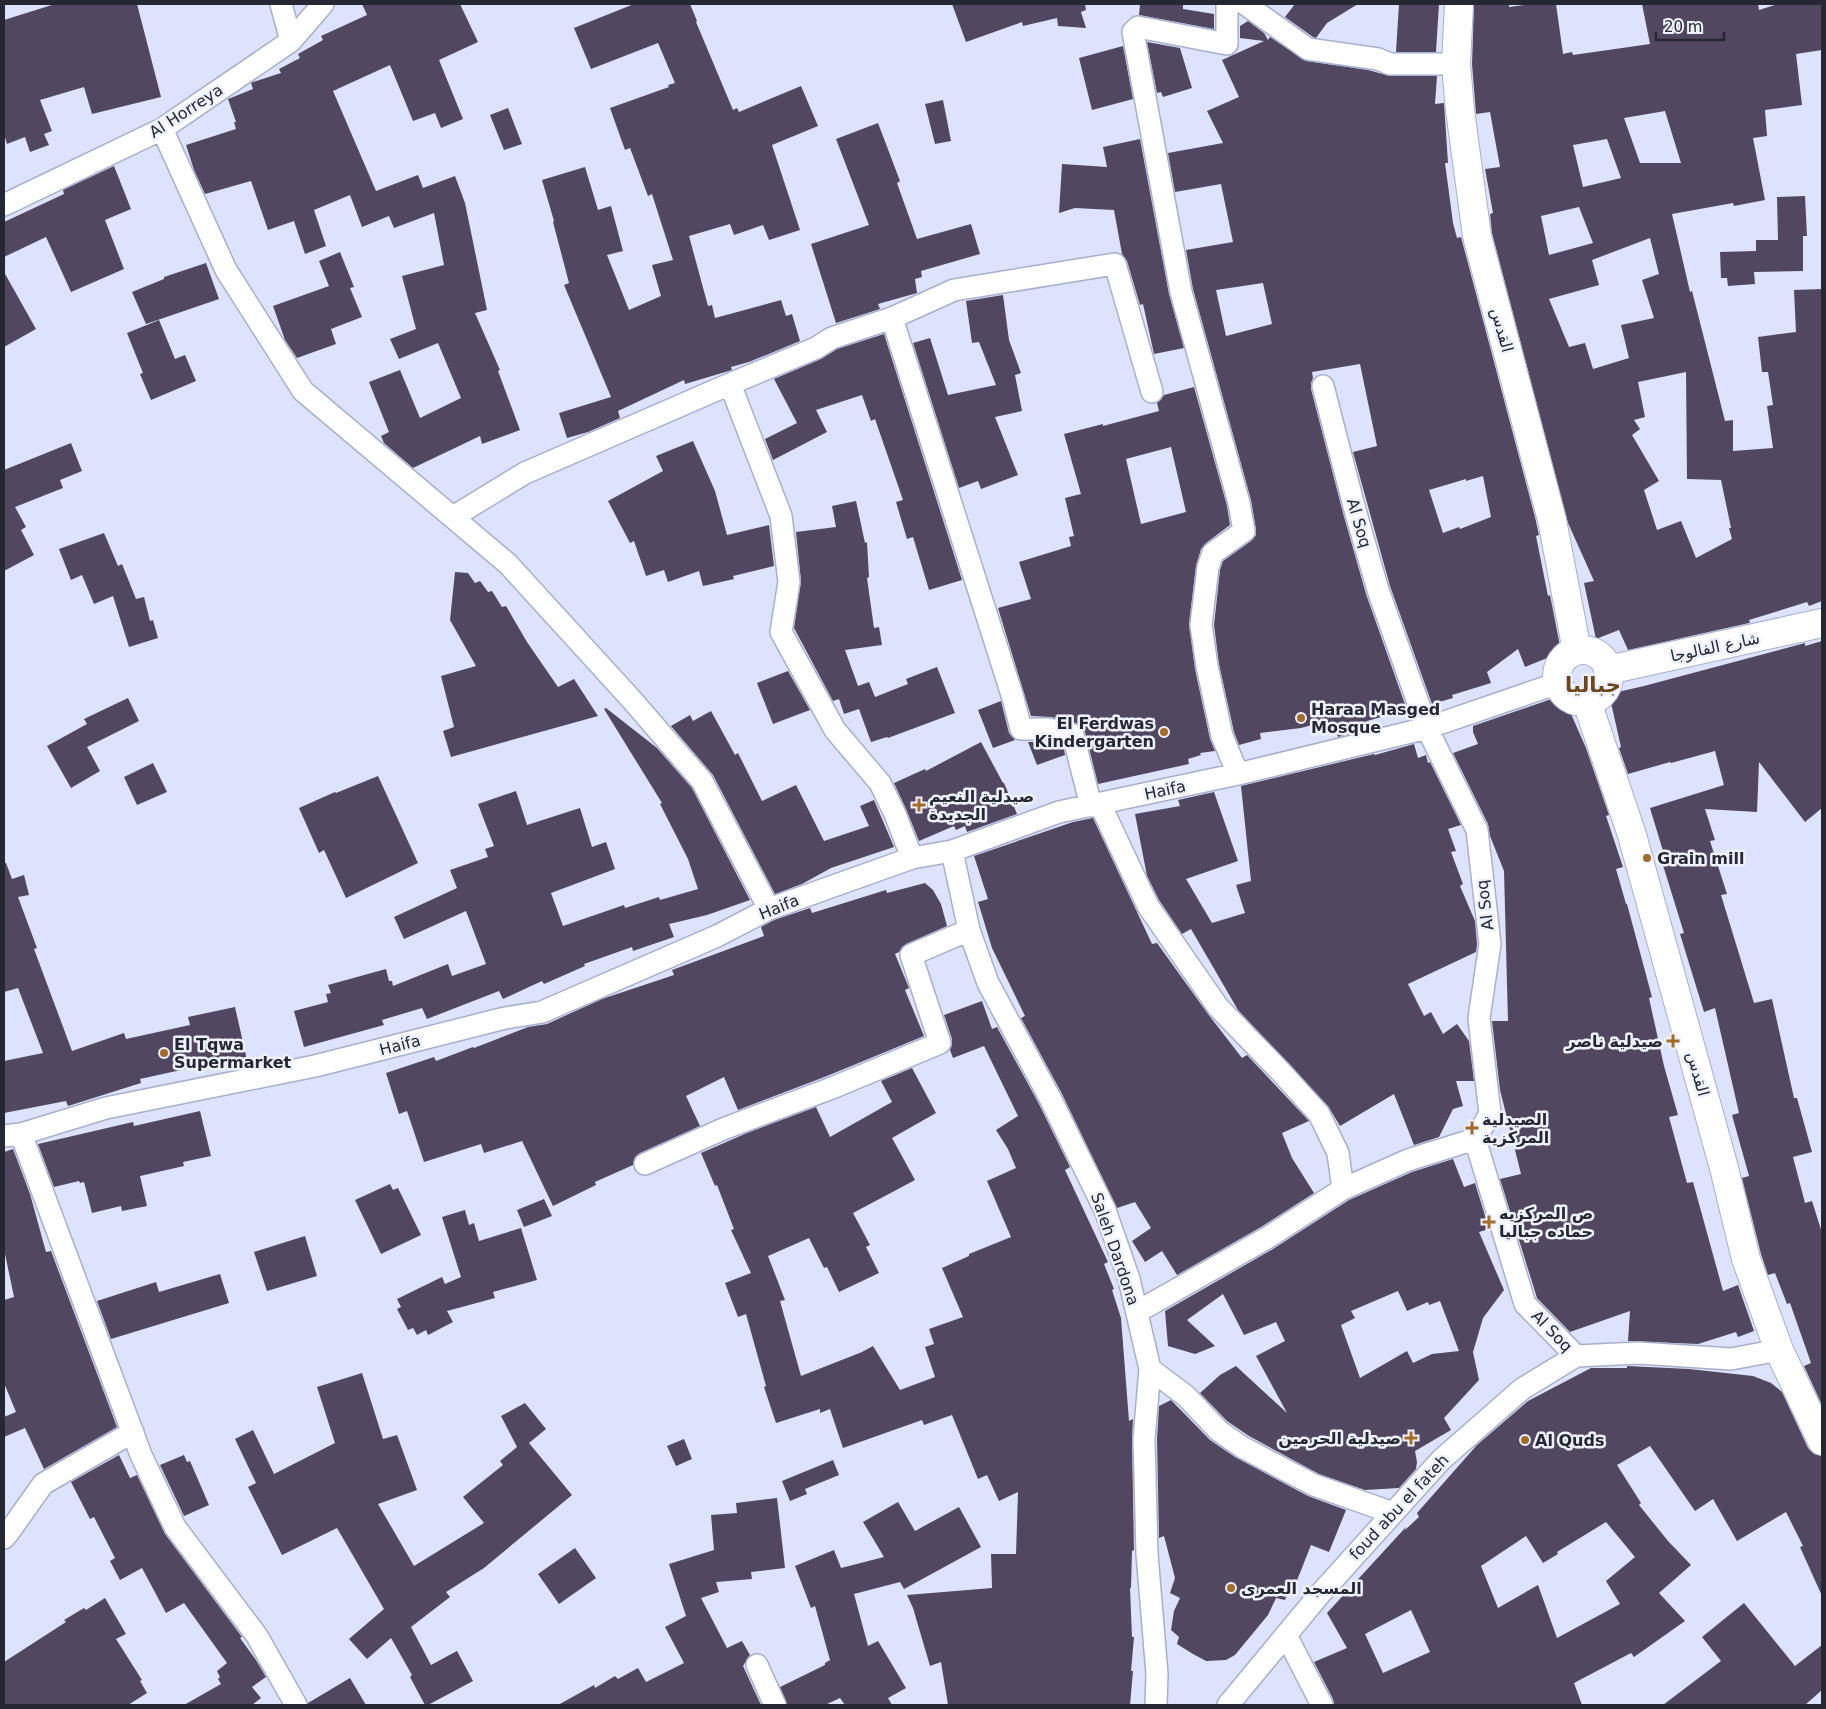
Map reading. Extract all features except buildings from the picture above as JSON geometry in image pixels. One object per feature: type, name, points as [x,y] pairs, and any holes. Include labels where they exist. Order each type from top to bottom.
[{"type":"main road","name":"القدس","points":[[1459,4],[1456,64],[1460,110],[1477,236],[1552,520],[1577,651]]},
{"type":"main road","name":"شارع الفالوجا","points":[[1608,670],[1822,623]]},
{"type":"main road","points":[[1577,651],[1593,653],[1600,657],[1608,670],[1606,687],[1602,694],[1587,702],[1580,702],[1566,696],[1558,684],[1556,675],[1563,660],[1569,654],[1577,651]]},
{"type":"main road","name":"القدس","points":[[1587,702],[1632,835],[1722,1159],[1746,1259],[1779,1350],[1822,1441]]},
{"type":"street","points":[[281,4],[290,40]]},
{"type":"street","name":"Al Horreya","points":[[4,205],[162,129],[290,40],[323,4]]},
{"type":"street","points":[[1227,4],[1227,44],[1138,27],[1133,32],[1181,292],[1244,531],[1213,553],[1208,567],[1201,625],[1207,666],[1222,736],[1238,774]]},
{"type":"street","points":[[1246,4],[1308,49],[1378,59],[1390,64],[1456,64]]},
{"type":"street","points":[[162,129],[226,270],[303,391],[508,564],[632,700],[702,781],[769,910]]},
{"type":"street","points":[[453,517],[525,473],[816,348],[832,338],[892,318],[954,290],[1114,264],[1152,392]]},
{"type":"street","points":[[892,318],[1013,698],[1021,729],[1048,729],[1073,735],[1096,805],[1148,906],[1218,1007],[1319,1114],[1338,1153],[1343,1188]]},
{"type":"street","points":[[730,384],[781,516],[789,582],[781,632],[834,730],[880,783],[895,814],[912,858]]},
{"type":"street","name":"Al Soq","points":[[1323,386],[1378,590],[1427,728],[1477,830],[1490,944],[1479,1018],[1490,1114],[1474,1139],[1525,1304],[1576,1356],[1522,1388]]},
{"type":"street","name":"Haifa","points":[[12,1135],[106,1108],[315,1066],[505,1018],[542,1012],[718,936],[769,910],[912,858],[952,851],[1059,812],[1238,774],[1427,728],[1558,684]]},
{"type":"street","name":"Saleh Dardona","points":[[952,851],[969,930],[988,984],[1050,1098],[1104,1210],[1129,1279],[1137,1312],[1150,1369],[1144,1439],[1147,1554],[1157,1674],[1156,1705]]},
{"type":"street","points":[[645,1164],[723,1129],[832,1088],[940,1043],[910,954],[969,930]]},
{"type":"street","points":[[12,1135],[142,1455],[175,1527],[257,1636],[296,1705]]},
{"type":"street","points":[[1137,1312],[1267,1238],[1343,1188],[1408,1160],[1474,1139]]},
{"type":"street","points":[[1576,1356],[1638,1353],[1730,1359],[1779,1350]]},
{"type":"street","points":[[1150,1369],[1186,1396],[1219,1431],[1242,1446],[1314,1485],[1393,1513]]},
{"type":"street","name":"foud abu el fateh","points":[[1228,1705],[1320,1594],[1440,1460],[1522,1388]]},
{"type":"street","points":[[4,1538],[43,1484],[133,1432]]},
{"type":"street","points":[[1286,1635],[1322,1705]]},
{"type":"street","points":[[756,1665],[775,1705]]},
{"type":"place","name":"Haraa Masged Mosque","points":[[1301,718]]},
{"type":"place","name":"El Ferdwas Kindergarten","points":[[1164,732]]},
{"type":"place","name":"صيدلية النعيم الجديدة","points":[[919,805]]},
{"type":"place","name":"Grain mill","points":[[1647,858]]},
{"type":"place","name":"صيدلية ناصر","points":[[1673,1041]]},
{"type":"place","name":"El Tqwa Supermarket","points":[[164,1053]]},
{"type":"place","name":"الصيدلية المركزية","points":[[1472,1128]]},
{"type":"place","name":"ص المركزيه حماده جباليا","points":[[1489,1222]]},
{"type":"place","name":"صيدلية الحرمين","points":[[1411,1438]]},
{"type":"place","name":"Al Quds","points":[[1525,1440]]},
{"type":"place","name":"المسجد العمرى","points":[[1231,1588]]},
{"type":"district","name":"جباليا","points":[[1593,685]]}]
